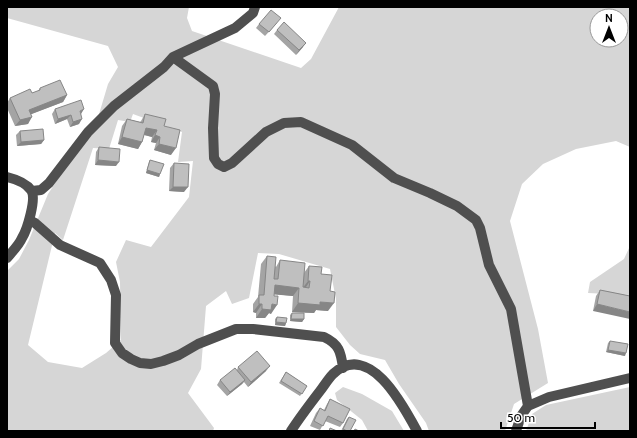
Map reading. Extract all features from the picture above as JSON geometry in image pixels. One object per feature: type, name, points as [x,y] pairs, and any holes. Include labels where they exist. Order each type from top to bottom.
[{"type":"street","points":[[32,191],[41,190],[50,184],[88,132],[114,106],[173,57],[235,28],[253,13],[255,7]]},
{"type":"street","points":[[173,57],[213,86],[215,94],[213,128],[214,158],[218,164],[224,167],[232,163],[266,132],[284,123],[301,122],[352,145],[394,178],[457,206],[476,220],[480,228],[489,265],[510,309],[528,406]]},
{"type":"street","points":[[7,177],[24,184],[32,191],[34,198],[22,239],[7,258]]},
{"type":"street","points":[[28,220],[35,223],[60,245],[100,263],[110,280],[116,295],[115,343],[122,353],[131,359],[151,364],[179,355],[198,344],[236,329],[253,329],[324,337],[333,341],[340,351],[343,368]]},
{"type":"street","points":[[291,431],[333,374],[351,364],[369,368],[379,375],[398,397],[417,431]]},
{"type":"street","points":[[516,431],[521,416],[528,406],[549,397],[630,378]]},
{"type":"shaded area","points":[[7,7],[189,7],[187,18],[192,31],[301,68],[311,59],[339,7],[630,7],[630,147],[616,141],[576,149],[543,164],[522,184],[510,221],[538,329],[548,383],[514,404],[505,431],[429,431],[426,423],[399,384],[385,360],[360,354],[350,345],[336,327],[336,299],[330,269],[279,254],[258,253],[249,298],[232,304],[226,291],[206,306],[201,369],[188,393],[214,428],[213,431],[7,431],[7,271],[19,259],[29,240],[48,194],[71,159],[94,131],[108,84],[118,67],[108,46],[7,18]],"holes":[[[133,114],[182,132],[178,162],[193,161],[189,197],[151,247],[126,240],[116,262],[120,282],[121,340],[106,353],[82,368],[48,362],[28,345],[55,233],[63,240],[93,148],[109,149],[118,120],[130,122]]]},
{"type":"shaded area","points":[[630,246],[630,295],[588,293],[590,282],[624,259]]},
{"type":"shaded area","points":[[343,387],[362,394],[392,411],[404,431],[368,431],[362,420],[337,400],[335,393]]},
{"type":"shaded area","points":[[630,387],[630,431],[526,431],[532,414],[546,405]]},
{"type":"building","points":[[271,10],[281,18],[269,32],[259,24]]},
{"type":"building","points":[[284,22],[306,43],[299,50],[277,30]]},
{"type":"building","points":[[60,80],[67,95],[29,110],[32,117],[20,120],[10,98],[30,89],[32,93]]},
{"type":"building","points":[[81,100],[84,109],[80,111],[82,119],[73,122],[71,115],[58,119],[55,109]]},
{"type":"building","points":[[145,114],[166,119],[164,126],[180,130],[176,148],[159,144],[160,137],[155,135],[157,130],[146,128],[142,142],[122,137],[127,119],[143,123]]},
{"type":"building","points":[[43,129],[44,140],[21,142],[20,131]]},
{"type":"building","points":[[99,147],[120,149],[119,162],[98,160]]},
{"type":"building","points":[[150,160],[164,164],[160,174],[147,170]]},
{"type":"building","points":[[174,163],[189,164],[188,187],[173,187]]},
{"type":"building","points":[[267,256],[276,257],[274,279],[278,279],[280,260],[305,263],[303,287],[309,288],[309,266],[322,267],[321,274],[332,275],[330,291],[335,292],[334,303],[320,302],[320,305],[298,303],[299,288],[275,285],[274,296],[278,296],[277,305],[272,304],[271,310],[262,309],[262,304],[259,304],[259,295],[264,295]]},
{"type":"building","points":[[600,290],[630,296],[630,312],[597,304]]},
{"type":"building","points":[[292,313],[304,313],[304,319],[291,319]]},
{"type":"building","points":[[277,317],[287,318],[286,323],[276,322]]},
{"type":"building","points":[[610,341],[628,344],[626,353],[608,350]]},
{"type":"building","points":[[257,351],[270,366],[251,382],[238,367]]},
{"type":"building","points":[[235,368],[245,380],[230,392],[220,380]]},
{"type":"building","points":[[286,372],[307,386],[302,394],[281,381]]},
{"type":"building","points":[[330,399],[350,409],[343,423],[328,416],[323,426],[314,421],[320,408],[325,411]]},
{"type":"building","points":[[349,417],[356,420],[350,431],[347,431],[343,429]]},
{"type":"building","points":[[330,428],[337,431],[329,431]]}]
